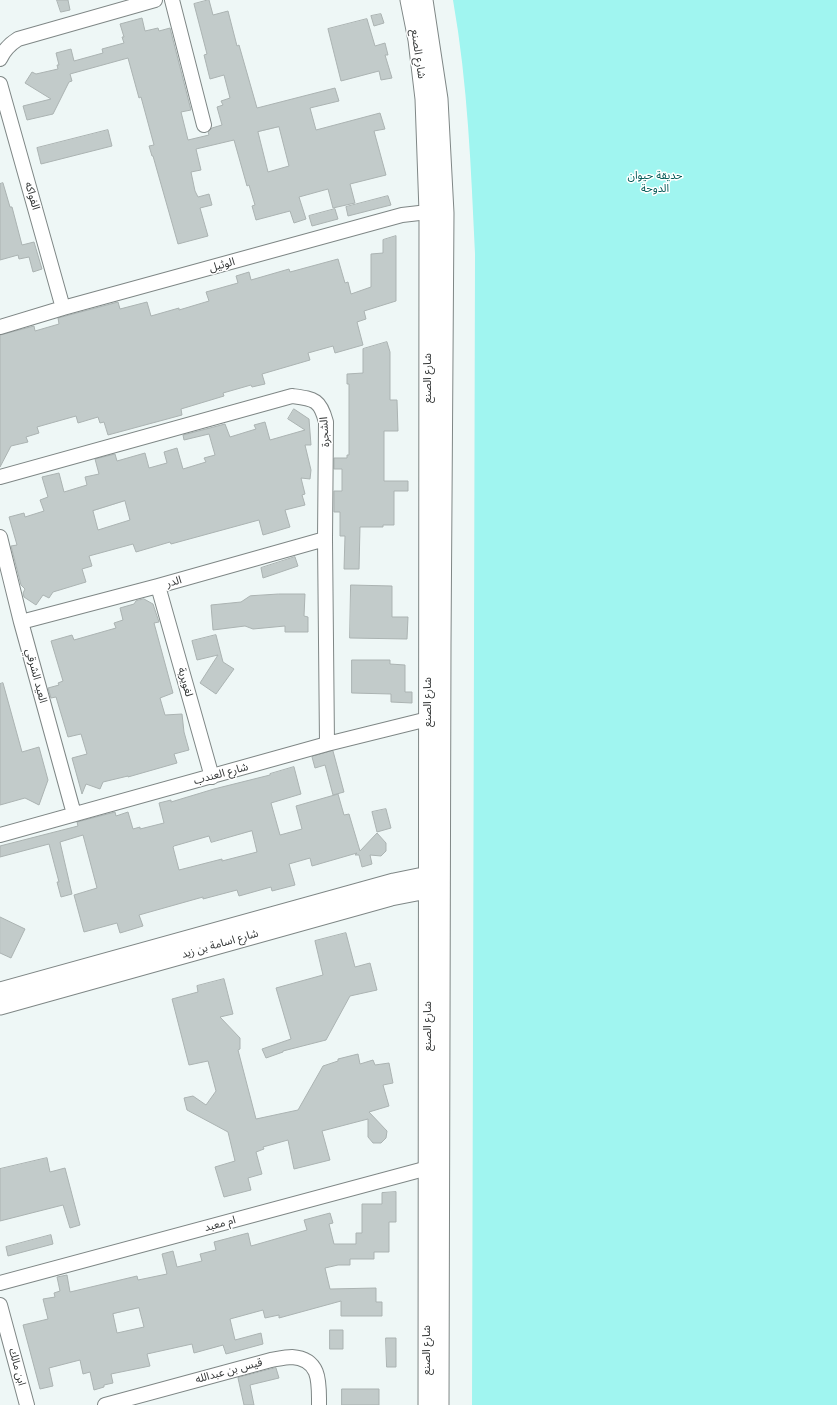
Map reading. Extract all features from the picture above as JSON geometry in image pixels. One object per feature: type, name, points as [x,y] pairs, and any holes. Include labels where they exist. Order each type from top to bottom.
[{"type":"street","points":[[0,59],[2,53],[11,43],[18,39],[155,0]]},
{"type":"street","points":[[172,0],[204,125]]},
{"type":"street","name":"شارع الصنع","points":[[409,0],[417,40],[424,98],[436,408]]},
{"type":"street","name":"شارع الصنع","points":[[424,0],[439,98],[445,213],[436,408],[434,1168],[427,1405]]},
{"type":"street","name":"الفواكه","points":[[0,84],[63,308]]},
{"type":"street","name":"الوثيل","points":[[0,327],[63,308],[402,215],[428,212],[445,213]]},
{"type":"street","name":"الشجرة","points":[[0,477],[292,396],[318,402],[323,411],[326,422],[325,539],[327,744]]},
{"type":"street","name":"العيد الشرقي","points":[[0,538],[21,622],[74,814]]},
{"type":"street","name":"الدر","points":[[21,622],[158,586],[325,539]]},
{"type":"street","name":"لغويرية","points":[[158,586],[212,777]]},
{"type":"street","name":"شارع العندب","points":[[0,835],[327,744],[435,721]]},
{"type":"street","name":"شارع اسامة بن زيد","points":[[0,991],[394,882],[435,883]]},
{"type":"street","name":"شارع اسامة بن زيد","points":[[0,1006],[391,897],[435,883]]},
{"type":"street","name":"شارع الصنع","points":[[434,1168],[440,1405]]},
{"type":"street","name":"ام معبد","points":[[0,1283],[434,1168]]},
{"type":"street","name":"ابن مالك","points":[[0,1305],[27,1405]]},
{"type":"street","name":"قيس بن عبدالله","points":[[105,1405],[270,1360],[292,1357],[308,1361],[317,1372],[319,1405]]},
{"type":"green space","name":"حديقة حيوان الدوحة","points":[[453,0],[837,0],[837,1405],[472,1405],[475,254],[465,95]]},
{"type":"building","points":[[57,0],[68,0],[70,10],[61,12]]},
{"type":"building","points":[[209,0],[213,15],[228,11],[237,46],[239,45],[257,108],[335,88],[339,101],[310,108],[316,130],[380,113],[385,129],[374,131],[386,175],[350,184],[355,203],[333,208],[328,189],[299,197],[306,219],[294,223],[290,211],[256,220],[252,206],[255,205],[249,185],[247,186],[234,140],[196,149],[201,170],[191,172],[195,191],[198,197],[209,194],[212,205],[200,208],[208,236],[178,244],[149,146],[154,145],[141,97],[139,98],[128,58],[70,74],[72,81],[69,82],[53,114],[27,120],[23,106],[51,99],[25,83],[32,72],[36,74],[58,69],[57,65],[59,65],[56,53],[71,49],[74,61],[103,53],[102,49],[124,43],[122,37],[124,37],[120,24],[142,18],[145,31],[158,28],[159,31],[170,28],[191,110],[181,112],[188,140],[209,135],[208,132],[212,128],[222,125],[217,107],[223,105],[221,101],[230,98],[224,75],[210,79],[204,55],[207,54],[194,4]],"holes":[[[279,127],[289,166],[268,172],[258,132]]]},
{"type":"building","points":[[381,14],[384,23],[374,26],[371,16]]},
{"type":"building","points":[[367,19],[375,46],[385,43],[388,55],[385,55],[392,78],[381,80],[379,71],[341,81],[328,29]]},
{"type":"building","points":[[108,130],[112,146],[41,164],[37,148]]},
{"type":"building","points":[[3,183],[10,207],[12,207],[22,245],[34,242],[42,269],[33,272],[29,257],[19,259],[18,255],[0,260],[0,184]]},
{"type":"building","points":[[388,196],[391,205],[348,216],[346,207]]},
{"type":"building","points":[[335,209],[338,219],[312,226],[309,216]]},
{"type":"building","points":[[396,236],[396,301],[364,311],[366,319],[357,322],[363,345],[335,353],[333,346],[308,353],[310,360],[262,374],[265,384],[252,387],[251,385],[223,393],[224,396],[181,409],[182,415],[108,435],[104,422],[100,423],[98,417],[78,423],[76,416],[37,427],[39,433],[26,437],[28,442],[11,446],[0,467],[0,335],[34,326],[35,331],[59,324],[58,318],[118,302],[120,309],[147,302],[151,316],[179,308],[179,310],[209,301],[206,292],[238,283],[236,276],[249,272],[251,280],[289,269],[290,272],[338,259],[345,283],[348,282],[351,294],[371,287],[371,254],[383,253],[383,240]]},
{"type":"building","points":[[387,342],[390,352],[390,400],[397,400],[398,431],[384,431],[384,481],[408,481],[408,491],[394,491],[394,525],[383,525],[383,527],[360,527],[359,569],[344,569],[345,536],[340,536],[340,512],[334,512],[334,491],[342,491],[342,469],[334,469],[334,458],[347,458],[347,455],[349,455],[349,384],[347,384],[347,374],[363,373],[363,349]]},
{"type":"building","points":[[294,409],[309,419],[311,445],[305,445],[311,470],[310,479],[301,478],[305,494],[302,495],[305,505],[285,510],[290,527],[263,535],[259,520],[136,552],[133,544],[89,556],[92,566],[82,569],[86,582],[53,592],[49,598],[43,595],[36,605],[24,597],[23,593],[25,589],[21,585],[11,546],[17,545],[9,517],[24,513],[25,517],[44,511],[40,500],[48,497],[42,477],[59,473],[64,492],[87,485],[85,477],[99,474],[95,459],[115,454],[117,461],[145,453],[149,468],[167,463],[164,452],[177,448],[183,469],[206,462],[204,458],[215,455],[209,434],[184,440],[183,435],[225,424],[230,437],[256,429],[254,425],[265,422],[270,440],[305,430],[288,419]],"holes":[[[125,501],[130,520],[98,530],[93,511]]]},
{"type":"building","points":[[295,557],[298,566],[263,578],[261,568]]},
{"type":"building","points":[[351,585],[392,586],[392,617],[408,617],[407,639],[350,638]]},
{"type":"building","points":[[305,594],[304,616],[308,617],[308,632],[285,632],[285,626],[253,629],[245,626],[213,630],[211,605],[241,602],[250,596]]},
{"type":"building","points":[[144,599],[153,604],[159,622],[154,623],[173,693],[160,698],[165,715],[182,714],[184,732],[189,750],[174,754],[177,763],[128,777],[103,782],[100,789],[86,784],[82,794],[72,758],[87,754],[81,734],[68,737],[56,697],[51,698],[48,688],[59,685],[58,683],[63,681],[51,641],[72,635],[74,640],[116,628],[114,623],[123,620],[120,608]]},
{"type":"building","points":[[216,635],[223,662],[234,669],[216,694],[200,683],[218,655],[197,660],[192,641]]},
{"type":"building","points":[[352,660],[390,660],[390,664],[405,665],[405,692],[412,692],[412,703],[391,702],[391,694],[352,693]]},
{"type":"building","points":[[3,683],[22,752],[39,747],[48,780],[39,805],[25,798],[0,805],[0,684]]},
{"type":"building","points":[[333,751],[344,792],[333,795],[325,765],[315,768],[312,757]]},
{"type":"building","points":[[294,767],[301,794],[271,803],[280,835],[302,829],[296,806],[338,794],[344,815],[349,814],[360,851],[377,833],[386,843],[386,851],[381,856],[370,855],[372,864],[362,867],[359,855],[355,855],[357,853],[312,866],[310,858],[289,864],[295,885],[272,891],[271,887],[239,896],[237,890],[203,899],[203,897],[139,915],[143,926],[120,933],[117,923],[84,932],[74,895],[97,888],[83,835],[60,842],[72,894],[61,897],[57,882],[59,882],[49,844],[0,857],[0,846],[78,826],[77,822],[115,812],[116,816],[128,812],[133,829],[140,827],[140,829],[164,823],[159,803],[171,800],[171,802]],"holes":[[[252,831],[257,852],[179,870],[173,847],[209,836],[211,842]]]},
{"type":"building","points":[[386,809],[391,828],[377,832],[372,812]]},
{"type":"building","points":[[0,917],[25,929],[11,958],[0,953]]},
{"type":"building","points":[[346,933],[355,967],[370,963],[377,990],[350,996],[326,1040],[283,1051],[266,1058],[262,1049],[291,1039],[276,988],[323,975],[315,941]]},
{"type":"building","points":[[224,979],[233,1014],[220,1017],[240,1038],[240,1049],[238,1050],[256,1119],[298,1110],[323,1066],[338,1061],[338,1059],[358,1054],[360,1064],[373,1060],[375,1065],[389,1063],[393,1083],[383,1085],[389,1106],[369,1112],[387,1131],[386,1138],[381,1143],[373,1143],[368,1137],[368,1119],[322,1131],[330,1160],[294,1169],[288,1140],[263,1147],[264,1149],[256,1152],[262,1174],[248,1178],[251,1190],[224,1197],[215,1167],[235,1161],[228,1132],[187,1110],[184,1098],[193,1096],[206,1105],[216,1091],[208,1061],[189,1065],[172,999],[198,992],[197,986]]},
{"type":"building","points":[[47,1158],[50,1172],[65,1168],[80,1225],[70,1228],[63,1205],[0,1221],[0,1169]]},
{"type":"building","points":[[396,1192],[396,1222],[389,1222],[389,1252],[374,1252],[374,1259],[350,1259],[350,1265],[338,1265],[325,1268],[330,1289],[376,1288],[376,1302],[382,1302],[382,1316],[341,1316],[341,1301],[279,1318],[279,1315],[265,1318],[263,1310],[230,1319],[235,1340],[261,1333],[263,1344],[226,1354],[223,1345],[194,1353],[192,1344],[147,1354],[150,1366],[111,1374],[113,1383],[104,1385],[104,1387],[94,1390],[90,1372],[83,1374],[80,1360],[49,1368],[53,1386],[40,1389],[23,1325],[48,1319],[43,1299],[55,1297],[54,1293],[60,1291],[57,1277],[67,1275],[70,1292],[137,1276],[138,1280],[167,1274],[162,1254],[173,1251],[177,1267],[202,1261],[200,1254],[216,1250],[214,1242],[248,1233],[251,1246],[307,1230],[304,1220],[330,1213],[333,1223],[329,1224],[334,1244],[356,1244],[356,1233],[362,1233],[362,1204],[382,1204],[382,1193]],"holes":[[[139,1308],[144,1327],[117,1333],[113,1314]]]},
{"type":"building","points":[[51,1235],[53,1244],[8,1256],[6,1247]]},
{"type":"building","points":[[330,1330],[343,1330],[343,1349],[330,1349]]},
{"type":"building","points":[[386,1338],[396,1338],[396,1367],[387,1367]]},
{"type":"building","points":[[276,1368],[279,1378],[250,1385],[254,1405],[244,1405],[238,1378]]},
{"type":"building","points":[[342,1389],[379,1389],[379,1405],[342,1405]]}]
